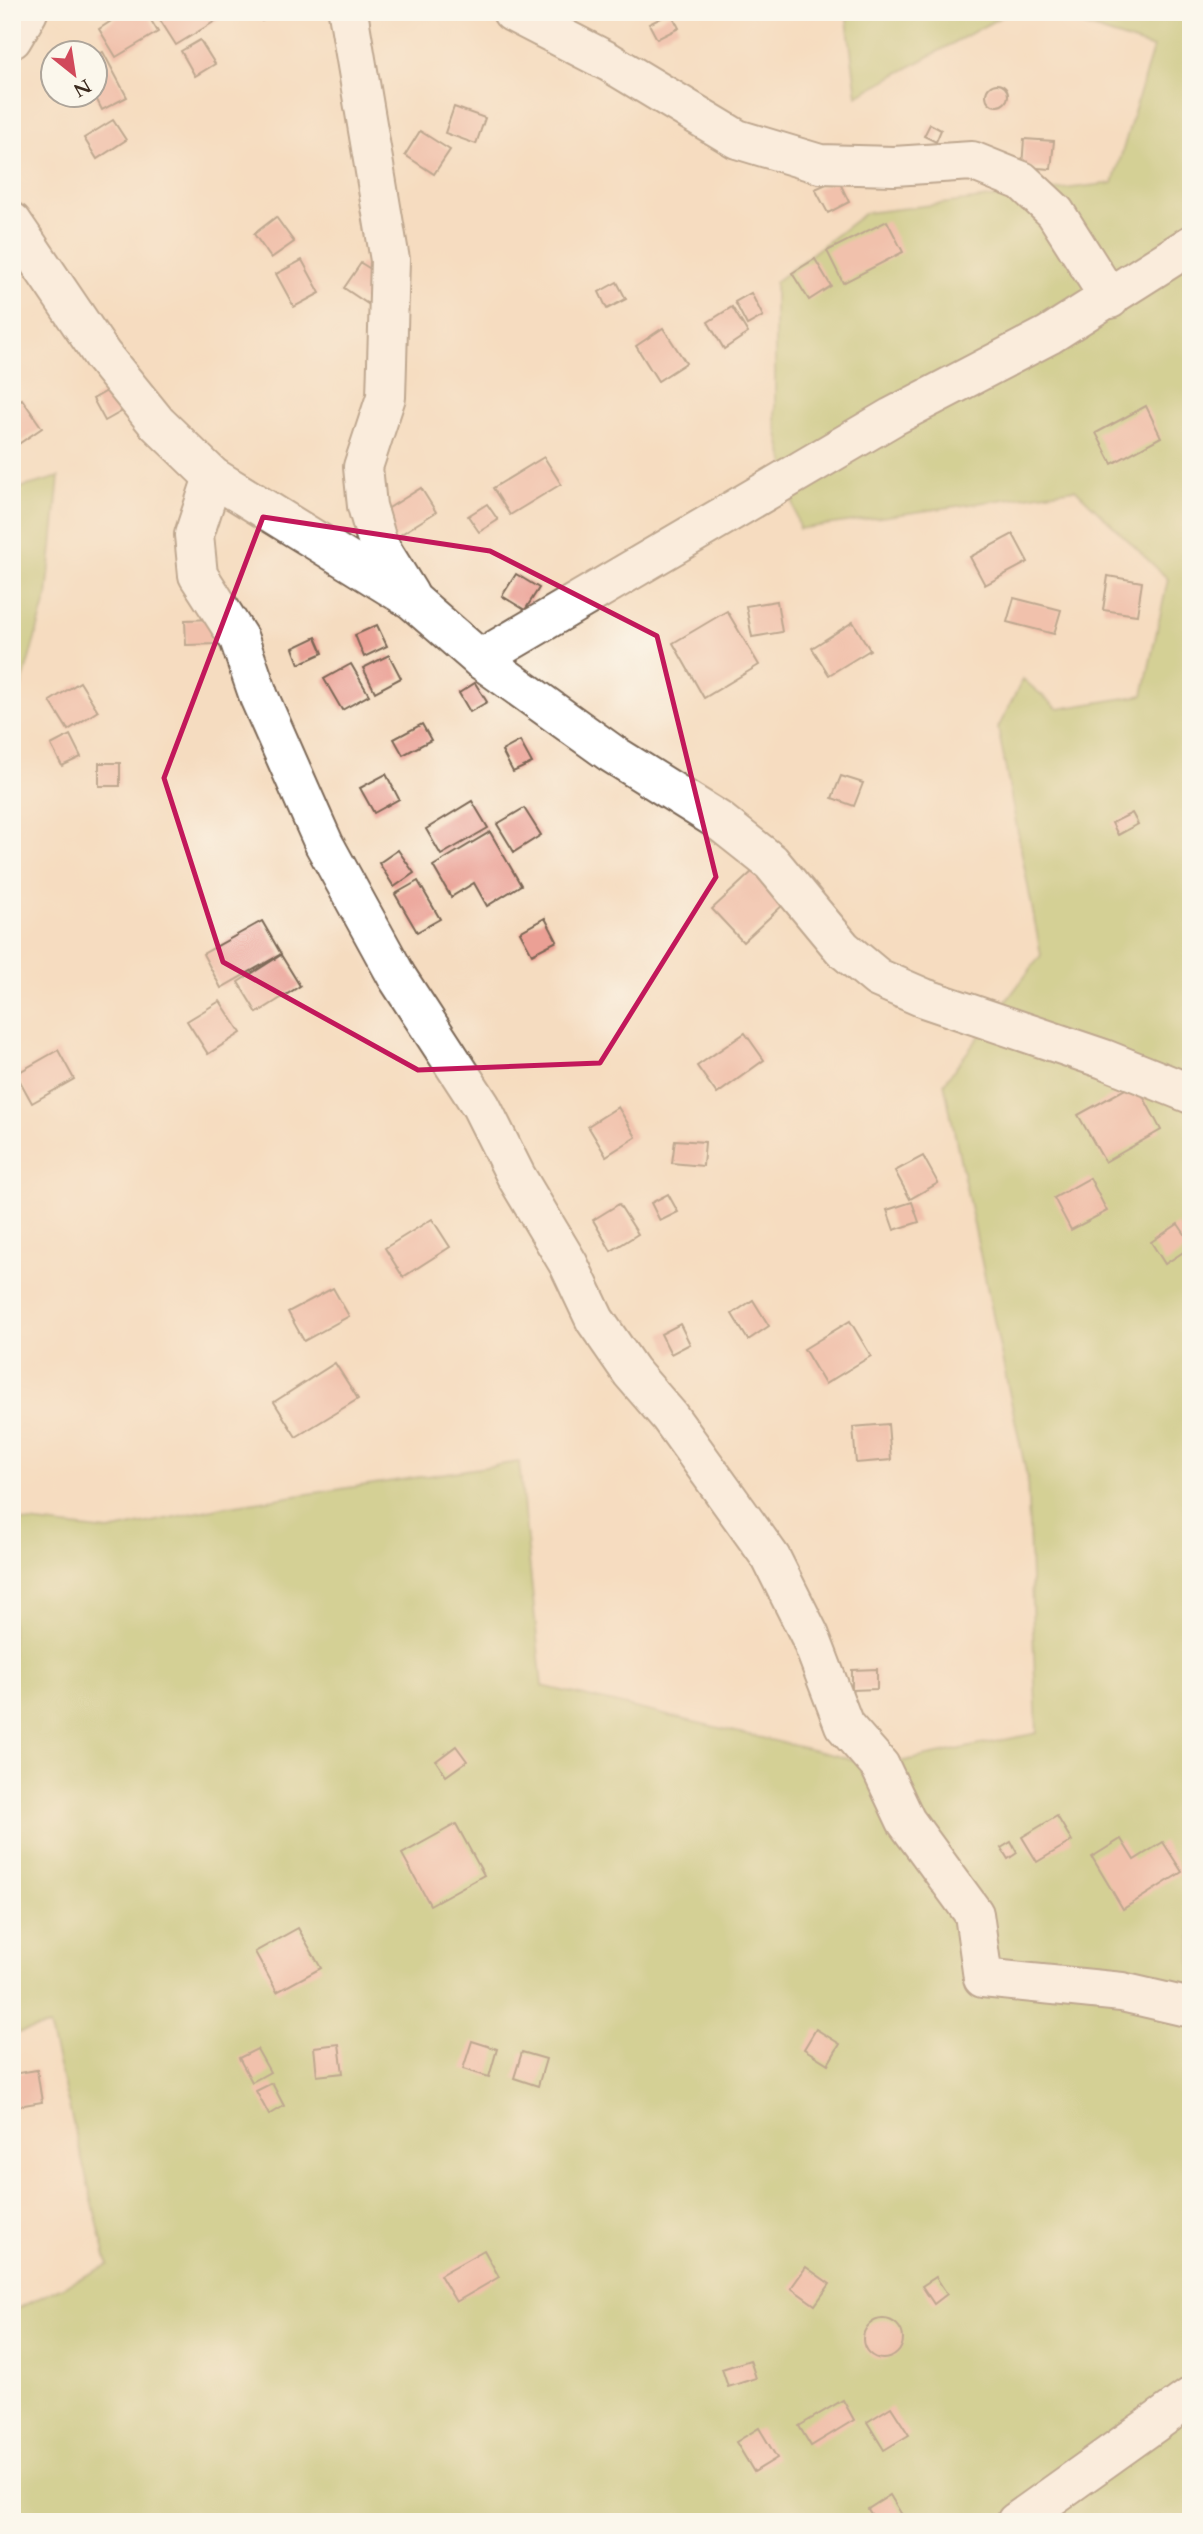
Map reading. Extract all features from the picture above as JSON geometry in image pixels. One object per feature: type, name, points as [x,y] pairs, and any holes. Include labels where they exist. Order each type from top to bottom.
[{"type":"street","points":[[12,38],[28,12]]},
{"type":"street","points":[[348,12],[390,260],[386,397],[363,467],[367,506],[378,544],[412,600]]},
{"type":"street","points":[[512,12],[609,62],[737,139],[820,163],[894,166],[972,161],[1022,181],[1055,212],[1110,299]]},
{"type":"street","points":[[12,222],[102,355],[157,424],[213,477],[412,600],[480,659],[611,754],[718,820],[771,862],[843,949],[878,978],[924,998],[1104,1059],[1191,1094]]},
{"type":"street","points":[[480,659],[892,417],[1049,335],[1110,299],[1191,245]]},
{"type":"street","points":[[213,477],[194,535],[198,575],[239,639],[259,698],[324,845],[397,977],[481,1106],[516,1176],[569,1265],[595,1320],[631,1372],[669,1416],[771,1558],[810,1636],[844,1725],[880,1766],[906,1821],[974,1913],[984,1978],[1122,1992],[1191,2008]]},
{"type":"street","points":[[1016,2522],[1191,2397]]},
{"type":"highlighted area","points":[[263,517],[490,551],[657,636],[716,877],[600,1063],[418,1070],[223,962],[164,778]]},
{"type":"green space","points":[[846,12],[1010,12],[857,96]]},
{"type":"green space","points":[[1043,12],[1191,12],[1191,2522],[12,2522],[12,2311],[108,2265],[49,2026],[12,2034],[12,1520],[109,1531],[222,1507],[519,1462],[542,1686],[880,1766],[1037,1733],[1027,1477],[944,1083],[1041,955],[998,728],[1023,679],[1058,709],[1143,695],[1168,579],[1075,489],[799,529],[775,420],[775,282],[865,213],[1113,183],[1153,48]]},
{"type":"green space","points":[[59,477],[47,597],[12,719],[12,490]]},
{"type":"building","points":[[125,12],[146,12],[158,32],[116,57],[108,44],[108,38],[104,38],[99,29]]},
{"type":"building","points":[[155,12],[219,12],[222,17],[176,45]]},
{"type":"building","points":[[256,12],[278,12],[262,21]]},
{"type":"building","points":[[671,13],[679,28],[657,39],[649,24]]},
{"type":"building","points":[[200,40],[215,64],[195,76],[181,51]]},
{"type":"building","points":[[108,61],[127,97],[108,107]]},
{"type":"building","points":[[993,84],[1001,84],[1008,91],[1008,99],[1001,106],[993,106],[986,99],[986,91]]},
{"type":"building","points":[[454,107],[485,118],[476,144],[445,133]]},
{"type":"building","points":[[113,120],[126,140],[97,159],[84,138]]},
{"type":"building","points":[[930,124],[941,130],[936,142],[924,136]]},
{"type":"building","points":[[420,131],[450,150],[434,174],[405,155]]},
{"type":"building","points":[[1024,139],[1054,141],[1051,169],[1022,167]]},
{"type":"building","points":[[838,179],[849,202],[828,213],[815,189]]},
{"type":"building","points":[[276,217],[294,242],[271,258],[254,234]]},
{"type":"building","points":[[887,221],[903,252],[843,283],[827,251]]},
{"type":"building","points":[[815,259],[831,286],[809,300],[792,273]]},
{"type":"building","points":[[302,260],[320,293],[294,307],[276,274]]},
{"type":"building","points":[[361,263],[385,278],[368,304],[344,288]]},
{"type":"building","points":[[617,282],[626,299],[607,309],[599,292]]},
{"type":"building","points":[[751,293],[763,316],[747,325],[735,302]]},
{"type":"building","points":[[732,307],[748,333],[724,349],[708,322]]},
{"type":"building","points":[[663,328],[686,363],[658,381],[636,346]]},
{"type":"building","points":[[114,387],[126,409],[105,421],[93,399]]},
{"type":"building","points":[[22,399],[42,428],[17,445],[12,438],[12,406]]},
{"type":"building","points":[[1146,406],[1161,437],[1112,464],[1096,433]]},
{"type":"building","points":[[544,457],[561,484],[510,515],[493,488]]},
{"type":"building","points":[[421,488],[436,512],[392,540],[376,516]]},
{"type":"building","points":[[487,504],[498,520],[479,532],[468,516]]},
{"type":"building","points":[[1013,534],[1028,562],[985,585],[970,557]]},
{"type":"building","points":[[516,574],[539,588],[525,610],[502,596]]},
{"type":"building","points":[[1108,576],[1142,582],[1137,615],[1103,610]]},
{"type":"building","points":[[1014,598],[1061,610],[1054,634],[1007,622]]},
{"type":"building","points":[[777,601],[782,632],[752,637],[746,606]]},
{"type":"building","points":[[727,611],[759,665],[704,698],[673,643]]},
{"type":"building","points":[[218,619],[218,644],[186,645],[185,620]]},
{"type":"building","points":[[853,622],[870,650],[829,675],[812,648]]},
{"type":"building","points":[[377,625],[387,646],[364,657],[355,635]]},
{"type":"building","points":[[316,637],[323,653],[299,664],[293,648]]},
{"type":"building","points":[[389,655],[401,678],[375,692],[363,668]]},
{"type":"building","points":[[351,664],[369,695],[342,710],[324,679]]},
{"type":"building","points":[[80,682],[98,711],[68,730],[50,701]]},
{"type":"building","points":[[475,683],[487,702],[470,712],[459,693]]},
{"type":"building","points":[[422,724],[431,740],[403,755],[394,739]]},
{"type":"building","points":[[70,735],[81,757],[62,766],[51,745]]},
{"type":"building","points":[[520,741],[532,763],[513,772],[502,751]]},
{"type":"building","points":[[99,763],[120,763],[120,786],[99,786]]},
{"type":"building","points":[[386,774],[399,799],[374,813],[360,788]]},
{"type":"building","points":[[841,776],[863,783],[854,806],[832,798]]},
{"type":"building","points":[[472,801],[488,828],[441,855],[426,829]]},
{"type":"building","points":[[524,808],[541,835],[514,852],[497,824]]},
{"type":"building","points":[[1132,813],[1138,824],[1118,835],[1112,823]]},
{"type":"building","points":[[490,832],[521,885],[487,906],[474,883],[451,897],[433,866]]},
{"type":"building","points":[[398,850],[414,873],[394,887],[379,863]]},
{"type":"building","points":[[754,870],[785,903],[743,942],[712,909]]},
{"type":"building","points":[[418,881],[440,919],[417,932],[395,894]]},
{"type":"building","points":[[545,918],[557,941],[532,954],[520,932]]},
{"type":"building","points":[[262,921],[281,954],[221,988],[203,954]]},
{"type":"building","points":[[281,955],[300,986],[257,1013],[238,982]]},
{"type":"building","points":[[220,1001],[241,1033],[208,1054],[187,1021]]},
{"type":"building","points":[[745,1033],[764,1060],[717,1094],[697,1066]]},
{"type":"building","points":[[58,1050],[74,1079],[32,1103],[16,1074]]},
{"type":"building","points":[[1136,1083],[1161,1130],[1105,1162],[1078,1115]]},
{"type":"building","points":[[618,1107],[636,1137],[606,1156],[588,1126]]},
{"type":"building","points":[[675,1140],[705,1142],[703,1166],[672,1163]]},
{"type":"building","points":[[923,1156],[938,1183],[910,1199],[895,1171]]},
{"type":"building","points":[[1090,1178],[1107,1211],[1071,1230],[1054,1198]]},
{"type":"building","points":[[668,1194],[678,1212],[660,1221],[651,1203]]},
{"type":"building","points":[[912,1202],[919,1222],[894,1230],[887,1210]]},
{"type":"building","points":[[619,1204],[638,1234],[611,1251],[593,1220]]},
{"type":"building","points":[[432,1219],[450,1247],[403,1277],[385,1248]]},
{"type":"building","points":[[1178,1224],[1191,1247],[1165,1264],[1151,1242]]},
{"type":"building","points":[[333,1288],[349,1316],[304,1341],[288,1312]]},
{"type":"building","points":[[753,1300],[769,1326],[748,1340],[732,1314]]},
{"type":"building","points":[[850,1321],[871,1356],[825,1384],[804,1349]]},
{"type":"building","points":[[680,1324],[690,1344],[671,1354],[661,1334]]},
{"type":"building","points":[[335,1363],[358,1399],[296,1437],[274,1402]]},
{"type":"building","points":[[888,1424],[891,1460],[856,1463],[853,1427]]},
{"type":"building","points":[[877,1669],[877,1689],[852,1690],[852,1670]]},
{"type":"building","points":[[456,1746],[467,1761],[446,1776],[436,1761]]},
{"type":"building","points":[[1057,1816],[1072,1841],[1037,1862],[1022,1837]]},
{"type":"building","points":[[456,1824],[484,1875],[430,1905],[402,1854]]},
{"type":"building","points":[[1121,1839],[1134,1860],[1163,1842],[1182,1872],[1123,1909],[1092,1857]]},
{"type":"building","points":[[1011,1842],[1017,1853],[1008,1859],[1001,1848]]},
{"type":"building","points":[[298,1928],[321,1968],[277,1992],[255,1952]]},
{"type":"building","points":[[816,2029],[840,2044],[828,2064],[804,2049]]},
{"type":"building","points":[[472,2041],[497,2049],[489,2077],[463,2069]]},
{"type":"building","points":[[339,2044],[343,2073],[317,2076],[314,2047]]},
{"type":"building","points":[[257,2049],[270,2072],[252,2082],[239,2058]]},
{"type":"building","points":[[522,2052],[546,2059],[538,2086],[514,2078]]},
{"type":"building","points":[[37,2070],[42,2102],[12,2107],[12,2074]]},
{"type":"building","points":[[272,2083],[284,2106],[269,2115],[256,2091]]},
{"type":"building","points":[[484,2250],[499,2277],[456,2302],[440,2275]]},
{"type":"building","points":[[806,2267],[830,2284],[815,2305],[791,2288]]},
{"type":"building","points":[[936,2277],[947,2294],[934,2304],[922,2286]]},
{"type":"building","points":[[883,2319],[891,2320],[897,2325],[902,2331],[902,2347],[897,2353],[891,2358],[883,2359],[875,2358],[869,2353],[864,2347],[863,2339],[864,2331],[869,2325],[875,2320]]},
{"type":"building","points":[[750,2360],[756,2378],[728,2387],[722,2369]]},
{"type":"building","points":[[843,2400],[854,2420],[811,2446],[799,2426]]},
{"type":"building","points":[[891,2407],[909,2435],[884,2450],[867,2422]]},
{"type":"building","points":[[759,2428],[777,2458],[754,2472],[736,2442]]},
{"type":"building","points":[[890,2495],[905,2520],[876,2522],[868,2509]]}]
